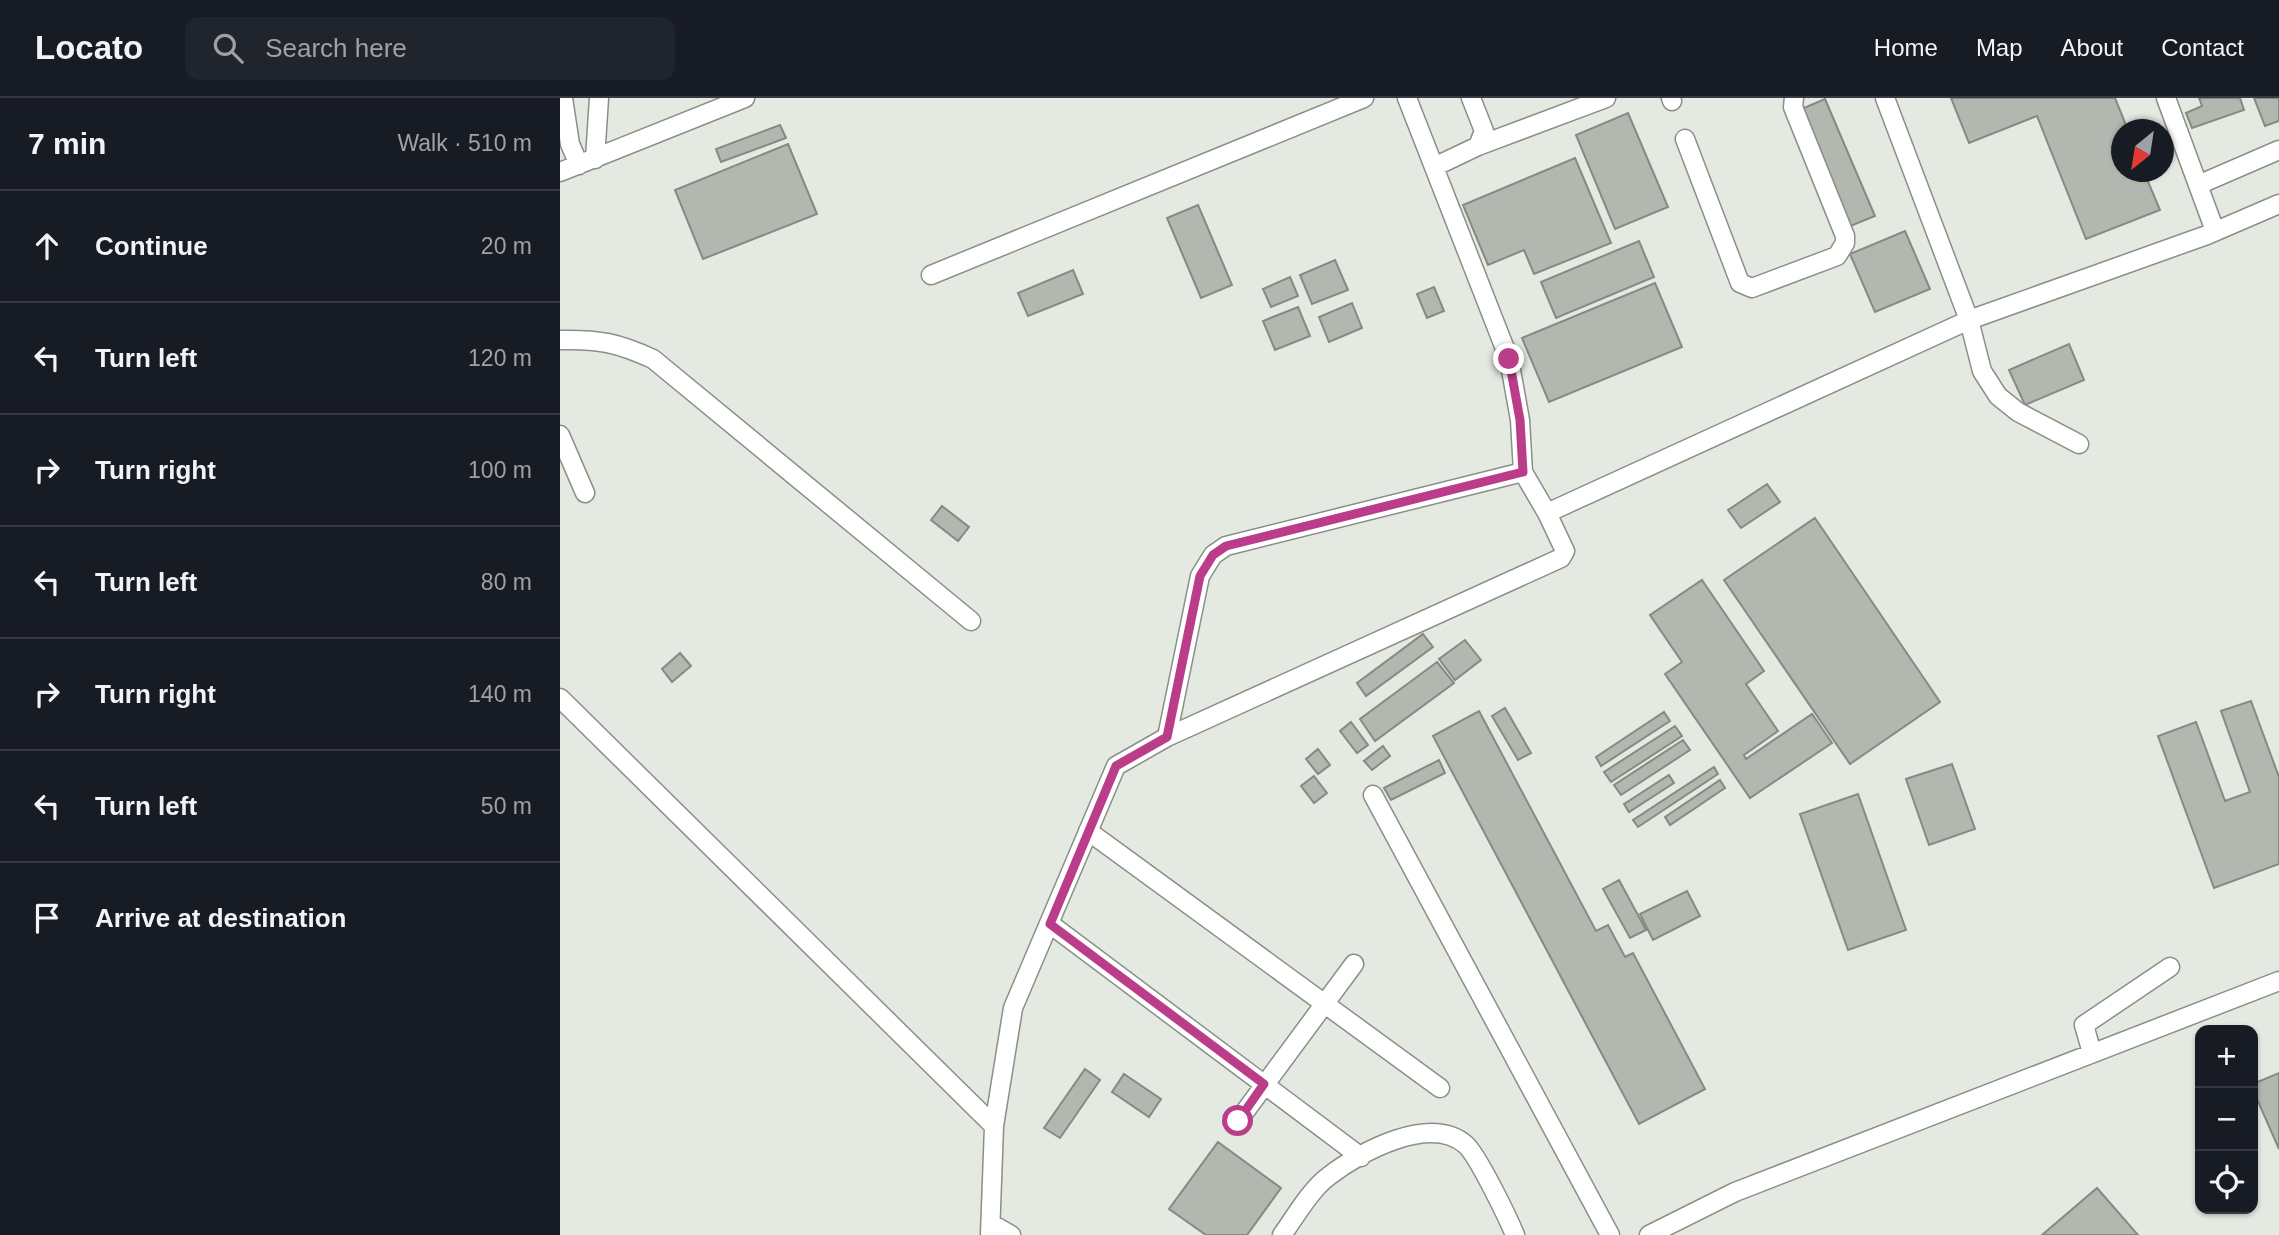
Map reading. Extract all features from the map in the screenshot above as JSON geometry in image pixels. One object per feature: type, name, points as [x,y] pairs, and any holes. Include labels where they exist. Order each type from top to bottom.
[{"type":"street","points":[[563,98],[570,144],[587,162]]},
{"type":"street","points":[[587,162],[598,98]]},
{"type":"street","points":[[560,172],[745,98]]},
{"type":"street","points":[[931,275],[1364,98]]},
{"type":"street","points":[[1011,1235],[991,1229],[994,1126],[1013,1008],[1116,766],[1167,737],[1561,558],[1565,551],[1564,544],[1523,472],[1520,420],[1509,359],[1407,98]]},
{"type":"street","points":[[1471,98],[1484,131],[1478,146]]},
{"type":"street","points":[[1434,167],[1478,146],[1606,98]]},
{"type":"street","points":[[1685,139],[1740,283],[1752,288],[1764,284],[1837,256],[1845,243],[1845,236],[1793,107],[1794,98]]},
{"type":"street","points":[[1885,98],[1969,320],[1982,371],[1998,396],[2018,412],[2079,444]]},
{"type":"street","points":[[2166,98],[2215,231]]},
{"type":"street","points":[[2198,185],[2279,150]]},
{"type":"street","points":[[1547,513],[1969,320],[2215,231],[2279,204]]},
{"type":"street","points":[[560,341],[597,339],[621,345],[653,359],[971,621]]},
{"type":"street","points":[[560,435],[585,493]]},
{"type":"street","points":[[1167,737],[1200,576],[1213,555],[1226,546],[1523,472]]},
{"type":"street","points":[[560,698],[994,1126]]},
{"type":"street","points":[[1373,796],[1610,1235]]},
{"type":"street","points":[[1088,831],[1440,1088]]},
{"type":"street","points":[[1050,924],[1361,1157]]},
{"type":"street","points":[[1238,1121],[1354,964]]},
{"type":"street","points":[[2092,1053],[2084,1026],[2170,967]]},
{"type":"street","points":[[1649,1235],[1735,1192],[2279,981]]},
{"type":"street","points":[[1282,1235],[1327,1177],[1404,1136],[1433,1131],[1448,1133],[1468,1146],[1515,1235]]},
{"type":"building","points":[[1951,98],[2115,98],[2124,119],[2111,119],[2111,182],[2148,182],[2160,210],[2086,239],[2037,116],[1969,143]]},
{"type":"building","points":[[2199,98],[2240,98],[2244,110],[2192,128],[2186,113],[2202,106]]},
{"type":"building","points":[[2254,98],[2279,98],[2279,121],[2265,126]]},
{"type":"building","points":[[1825,99],[1875,216],[1848,227],[1799,110]]},
{"type":"building","points":[[1628,113],[1668,207],[1615,229],[1576,135]]},
{"type":"building","points":[[780,125],[786,138],[721,162],[716,149]]},
{"type":"building","points":[[788,144],[817,214],[703,259],[675,190]]},
{"type":"building","points":[[1575,158],[1611,243],[1534,274],[1524,250],[1488,265],[1463,205]]},
{"type":"building","points":[[1198,205],[1232,285],[1201,298],[1167,218]]},
{"type":"building","points":[[1905,231],[1930,289],[1875,312],[1850,254]]},
{"type":"building","points":[[1639,241],[1654,277],[1556,318],[1541,282]]},
{"type":"building","points":[[1335,260],[1348,290],[1312,304],[1300,275]]},
{"type":"building","points":[[1073,270],[1083,294],[1028,316],[1018,293]]},
{"type":"building","points":[[1290,277],[1298,296],[1271,307],[1263,289]]},
{"type":"building","points":[[1655,283],[1682,347],[1549,402],[1522,338]]},
{"type":"building","points":[[1434,287],[1444,311],[1427,318],[1417,294]]},
{"type":"building","points":[[1352,303],[1362,328],[1329,342],[1319,317]]},
{"type":"building","points":[[1298,307],[1310,336],[1275,350],[1263,321]]},
{"type":"building","points":[[2069,344],[2084,380],[2025,405],[2009,370]]},
{"type":"building","points":[[1767,484],[1780,502],[1741,528],[1728,510]]},
{"type":"building","points":[[942,506],[969,527],[958,541],[931,520]]},
{"type":"building","points":[[1815,518],[1940,702],[1850,764],[1724,580]]},
{"type":"building","points":[[1702,580],[1764,671],[1746,684],[1778,731],[1744,755],[1746,759],[1812,714],[1832,743],[1750,798],[1665,674],[1682,662],[1650,615]]},
{"type":"building","points":[[1423,634],[1433,647],[1366,696],[1357,683]]},
{"type":"building","points":[[1465,640],[1481,660],[1455,680],[1439,659]]},
{"type":"building","points":[[680,653],[691,666],[672,682],[662,669]]},
{"type":"building","points":[[1437,662],[1454,683],[1375,741],[1360,719]]},
{"type":"building","points":[[2251,701],[2279,777],[2279,864],[2214,888],[2158,736],[2196,722],[2225,801],[2250,792],[2221,711]]},
{"type":"building","points":[[1505,708],[1531,753],[1518,760],[1492,716]]},
{"type":"building","points":[[1479,711],[1596,931],[1608,925],[1625,957],[1633,953],[1705,1089],[1639,1124],[1433,736]]},
{"type":"building","points":[[1664,712],[1670,721],[1601,766],[1596,757]]},
{"type":"building","points":[[1351,722],[1368,745],[1357,753],[1340,731]]},
{"type":"building","points":[[1675,726],[1682,736],[1611,782],[1604,772]]},
{"type":"building","points":[[1683,740],[1690,750],[1621,795],[1614,785]]},
{"type":"building","points":[[1383,746],[1390,756],[1372,770],[1364,761]]},
{"type":"building","points":[[1318,749],[1330,765],[1318,774],[1306,759]]},
{"type":"building","points":[[1439,760],[1445,773],[1391,800],[1384,788]]},
{"type":"building","points":[[1952,764],[1975,829],[1929,845],[1906,779]]},
{"type":"building","points":[[1714,767],[1718,774],[1638,827],[1633,820]]},
{"type":"building","points":[[1669,775],[1674,783],[1629,812],[1624,804]]},
{"type":"building","points":[[1314,776],[1327,793],[1314,803],[1301,786]]},
{"type":"building","points":[[1720,780],[1725,788],[1670,825],[1665,817]]},
{"type":"building","points":[[1858,794],[1906,930],[1848,950],[1800,814]]},
{"type":"building","points":[[1619,880],[1646,930],[1630,938],[1603,889]]},
{"type":"building","points":[[1687,891],[1700,916],[1653,940],[1640,914]]},
{"type":"building","points":[[1085,1069],[1100,1080],[1060,1138],[1044,1128]]},
{"type":"building","points":[[2279,1073],[2279,1149],[2258,1101],[2258,1082]]},
{"type":"building","points":[[1124,1074],[1161,1099],[1149,1117],[1112,1092]]},
{"type":"building","points":[[1218,1142],[1281,1188],[1247,1235],[1206,1235],[1169,1209]]},
{"type":"building","points":[[2097,1188],[2138,1235],[2042,1235]]},
{"type":"route","points":[[1238,1121],[1264,1084],[1050,924],[1116,766],[1167,737],[1200,576],[1213,555],[1226,546],[1523,472],[1520,420],[1509,359]]}]
